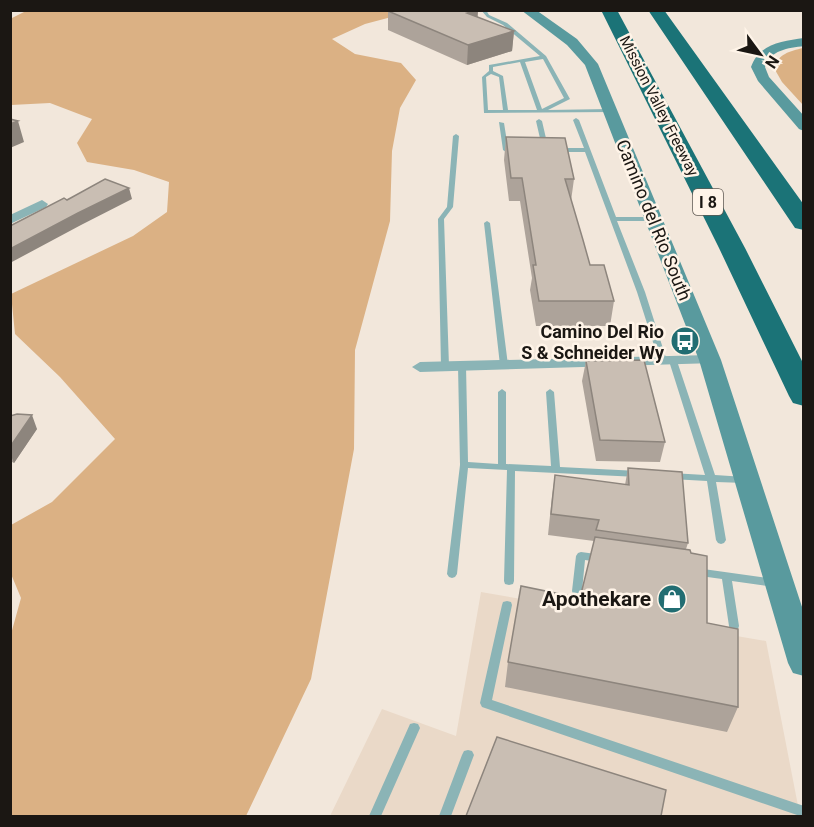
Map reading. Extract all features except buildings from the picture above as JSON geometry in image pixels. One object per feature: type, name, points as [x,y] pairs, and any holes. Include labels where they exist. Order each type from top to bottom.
[{"type":"highway","name":"Mission Valley Freeway","points":[[609,10],[732,248],[804,396]]},
{"type":"highway","points":[[656,10],[804,223]]},
{"type":"street","name":"Camino del Rio South","points":[[528,10],[572,42],[591,64],[710,360],[804,663]]},
{"type":"street","points":[[804,42],[771,50],[760,58],[758,67],[763,78],[804,126]]},
{"type":"street","points":[[10,220],[42,204]]},
{"type":"street","points":[[420,367],[710,360]]},
{"type":"lane","points":[[483,10],[488,16],[505,24],[544,57],[567,99],[540,112]]},
{"type":"lane","points":[[491,72],[491,66],[544,57]]},
{"type":"lane","points":[[522,61],[540,112]]},
{"type":"lane","points":[[491,72],[484,77],[486,112],[610,111]]},
{"type":"lane","points":[[491,72],[501,76],[506,112]]},
{"type":"lane","points":[[576,120],[711,478],[721,540]]},
{"type":"lane","points":[[539,122],[545,150]]},
{"type":"lane","points":[[501,123],[506,150],[516,150]]},
{"type":"lane","points":[[446,366],[441,219],[450,207],[456,136]]},
{"type":"lane","points":[[536,150],[588,150]]},
{"type":"lane","points":[[614,219],[653,219]]},
{"type":"lane","points":[[487,223],[504,365]]},
{"type":"lane","points":[[452,573],[464,465],[462,366]]},
{"type":"lane","points":[[502,392],[507,467],[509,581]]},
{"type":"lane","points":[[550,392],[556,470]]},
{"type":"lane","points":[[464,465],[652,475]]},
{"type":"lane","points":[[663,476],[746,480]]},
{"type":"lane","points":[[577,591],[581,555],[615,560]]},
{"type":"lane","points":[[681,570],[778,583]]},
{"type":"lane","points":[[726,576],[734,626]]},
{"type":"lane","points":[[507,605],[486,703],[804,812]]},
{"type":"lane","points":[[375,816],[414,728]]},
{"type":"lane","points":[[445,816],[468,756]]},
{"type":"shaded area","points":[[28,10],[414,11],[365,24],[332,39],[355,54],[401,63],[416,80],[400,108],[392,151],[390,221],[355,350],[354,449],[311,679],[246,816],[11,816],[11,634],[21,598],[11,574],[11,525],[52,502],[115,439],[60,377],[15,334],[11,294],[133,236],[167,212],[169,182],[134,170],[87,162],[77,143],[92,119],[50,103],[11,105],[10,19]]},
{"type":"shaded area","points":[[804,48],[803,105],[782,82],[774,68],[782,56]]},
{"type":"shaded area","points":[[481,592],[766,641],[800,816],[330,816],[382,709],[456,736]]},
{"type":"place","name":"Camino Del Rio S & Schneider Wy","points":[[685,341]]},
{"type":"place","name":"Apothekare","points":[[672,599]]}]
